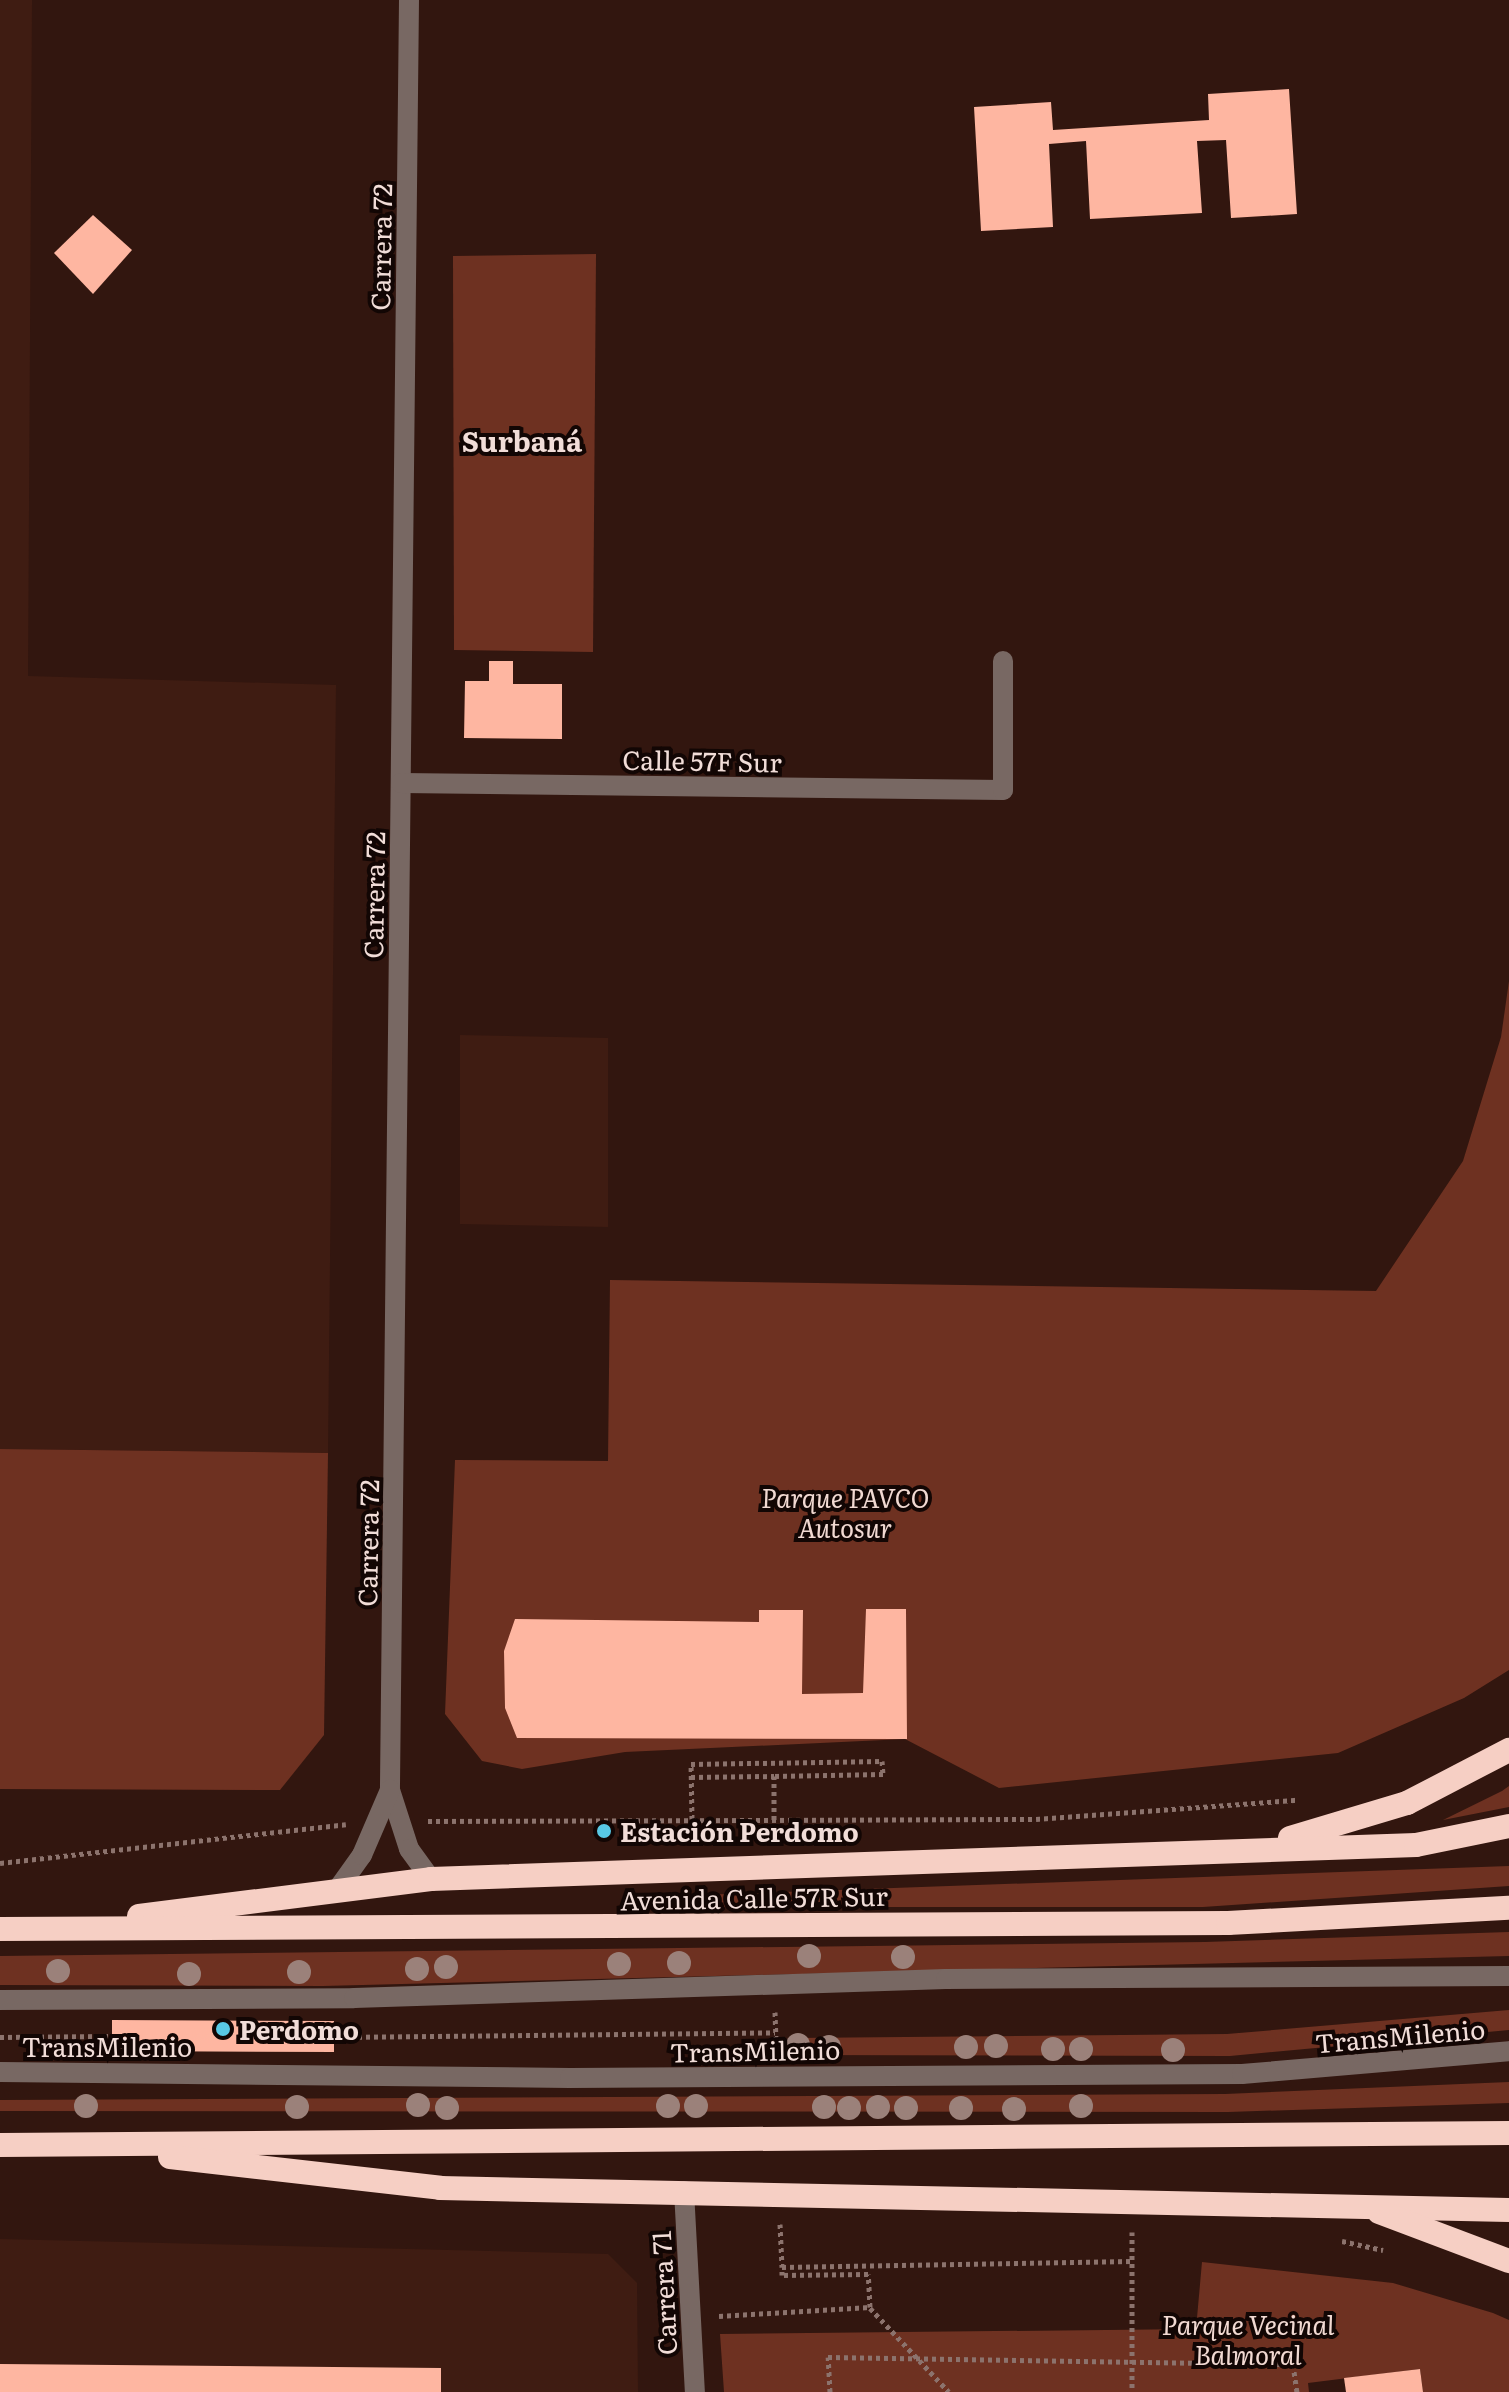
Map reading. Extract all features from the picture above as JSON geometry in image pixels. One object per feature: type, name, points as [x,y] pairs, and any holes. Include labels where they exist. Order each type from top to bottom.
[{"type":"highway","points":[[1251,1847],[1407,1803],[1509,1750]]},
{"type":"highway","points":[[38,1929],[431,1879],[1251,1847],[1416,1845],[1509,1826]]},
{"type":"highway","name":"Avenida Calle 57R Sur","points":[[0,1929],[1228,1923],[1509,1908]]},
{"type":"highway","points":[[0,2145],[1249,2138],[1509,2133]]},
{"type":"highway","points":[[90,2145],[367,2184],[1350,2203],[1509,2210]]},
{"type":"highway","points":[[1350,2203],[1509,2261]]},
{"type":"street","name":"Carrera 72","points":[[409,0],[390,1790],[409,1849],[431,1879]]},
{"type":"street","name":"Calle 57F Sur","points":[[401,783],[1003,790],[1003,661]]},
{"type":"street","name":"Carrera 72","points":[[337,1890],[362,1855],[390,1790]]},
{"type":"street","name":"TransMilenio","points":[[0,2000],[1509,1976]]},
{"type":"street","name":"TransMilenio","points":[[0,2072],[570,2078],[1242,2074],[1509,2051]]},
{"type":"street","name":"Carrera 71","points":[[684,2191],[695,2392]]},
{"type":"path","points":[[691,1777],[883,1774],[882,1761],[691,1764],[691,1777],[692,1819]]},
{"type":"path","points":[[774,1776],[774,1847]]},
{"type":"path","points":[[469,1820],[1036,1819],[1304,1799]]},
{"type":"path","points":[[0,1863],[311,1826]]},
{"type":"path","points":[[775,2002],[776,2063]]},
{"type":"path","points":[[334,2037],[775,2032]]},
{"type":"path","points":[[0,2037],[112,2036]]},
{"type":"path","points":[[780,2214],[782,2275],[868,2274],[870,2307],[949,2392]]},
{"type":"path","points":[[1132,2392],[1127,2362],[1131,2229],[1146,2229]]},
{"type":"path","points":[[1325,2237],[1394,2253]]},
{"type":"path","points":[[782,2267],[1132,2261]]},
{"type":"path","points":[[690,2318],[870,2307]]},
{"type":"path","points":[[830,2392],[828,2357],[1293,2364],[1297,2392]]},
{"type":"shaded area","points":[[0,0],[32,0],[28,676],[336,685],[328,1453],[0,1449]]},
{"type":"shaded area","points":[[460,1035],[608,1038],[608,1227],[460,1224]]},
{"type":"shaded area","points":[[0,2239],[608,2254],[637,2283],[638,2392],[0,2392]]},
{"type":"green space","points":[[596,254],[593,652],[454,650],[453,256]]},
{"type":"green space","name":"Parque PAVCO Autosur","points":[[1509,981],[1509,1670],[1464,1698],[1338,1753],[999,1788],[905,1739],[625,1752],[522,1769],[482,1761],[445,1714],[455,1460],[608,1461],[610,1280],[1376,1291],[1463,1161],[1501,1037]]},
{"type":"green space","points":[[0,1449],[328,1453],[324,1735],[280,1790],[0,1789]]},
{"type":"green space","points":[[1509,1786],[1509,1807],[1443,1820],[1502,1791]]},
{"type":"green space","points":[[1509,1866],[1509,1886],[1203,1907],[675,1907],[670,1896]]},
{"type":"green space","points":[[1509,1932],[1509,1956],[323,1986],[0,1985],[0,1956],[1205,1942]]},
{"type":"green space","points":[[1509,2010],[1509,2030],[1230,2056],[793,2055],[793,2038],[1227,2034]]},
{"type":"green space","points":[[1509,2082],[1509,2103],[1228,2112],[0,2111],[0,2100],[1225,2094]]},
{"type":"green space","name":"Parque Vecinal Balmoral","points":[[1202,2262],[1393,2283],[1493,2313],[1509,2320],[1509,2392],[1423,2392],[1420,2369],[1308,2383],[1309,2392],[724,2392],[720,2334],[1196,2329]]},
{"type":"building","points":[[1289,89],[1297,214],[1231,218],[1226,140],[1197,141],[1202,213],[1090,219],[1086,141],[1049,144],[1053,227],[981,231],[974,107],[1051,102],[1053,130],[1209,120],[1208,94]]},
{"type":"building","points":[[93,215],[132,250],[93,294],[54,253]]},
{"type":"building","points":[[489,661],[513,661],[513,684],[562,684],[562,739],[464,738],[465,681],[489,681]]},
{"type":"building","points":[[866,1609],[906,1609],[907,1739],[517,1738],[505,1708],[504,1651],[515,1619],[759,1622],[759,1610],[803,1610],[802,1694],[863,1693]]},
{"type":"building","name":"Perdomo","points":[[112,2020],[334,2021],[334,2052],[112,2051]]},
{"type":"building","points":[[0,2364],[441,2368],[441,2392],[0,2392]]},
{"type":"building","points":[[1420,2369],[1423,2392],[1346,2392],[1344,2378]]},
{"type":"place","name":"Estación Perdomo","points":[[604,1831]]},
{"type":"place","name":"Perdomo","points":[[223,2029]]},
{"type":"district","name":"Surbaná","points":[[522,440]]}]
